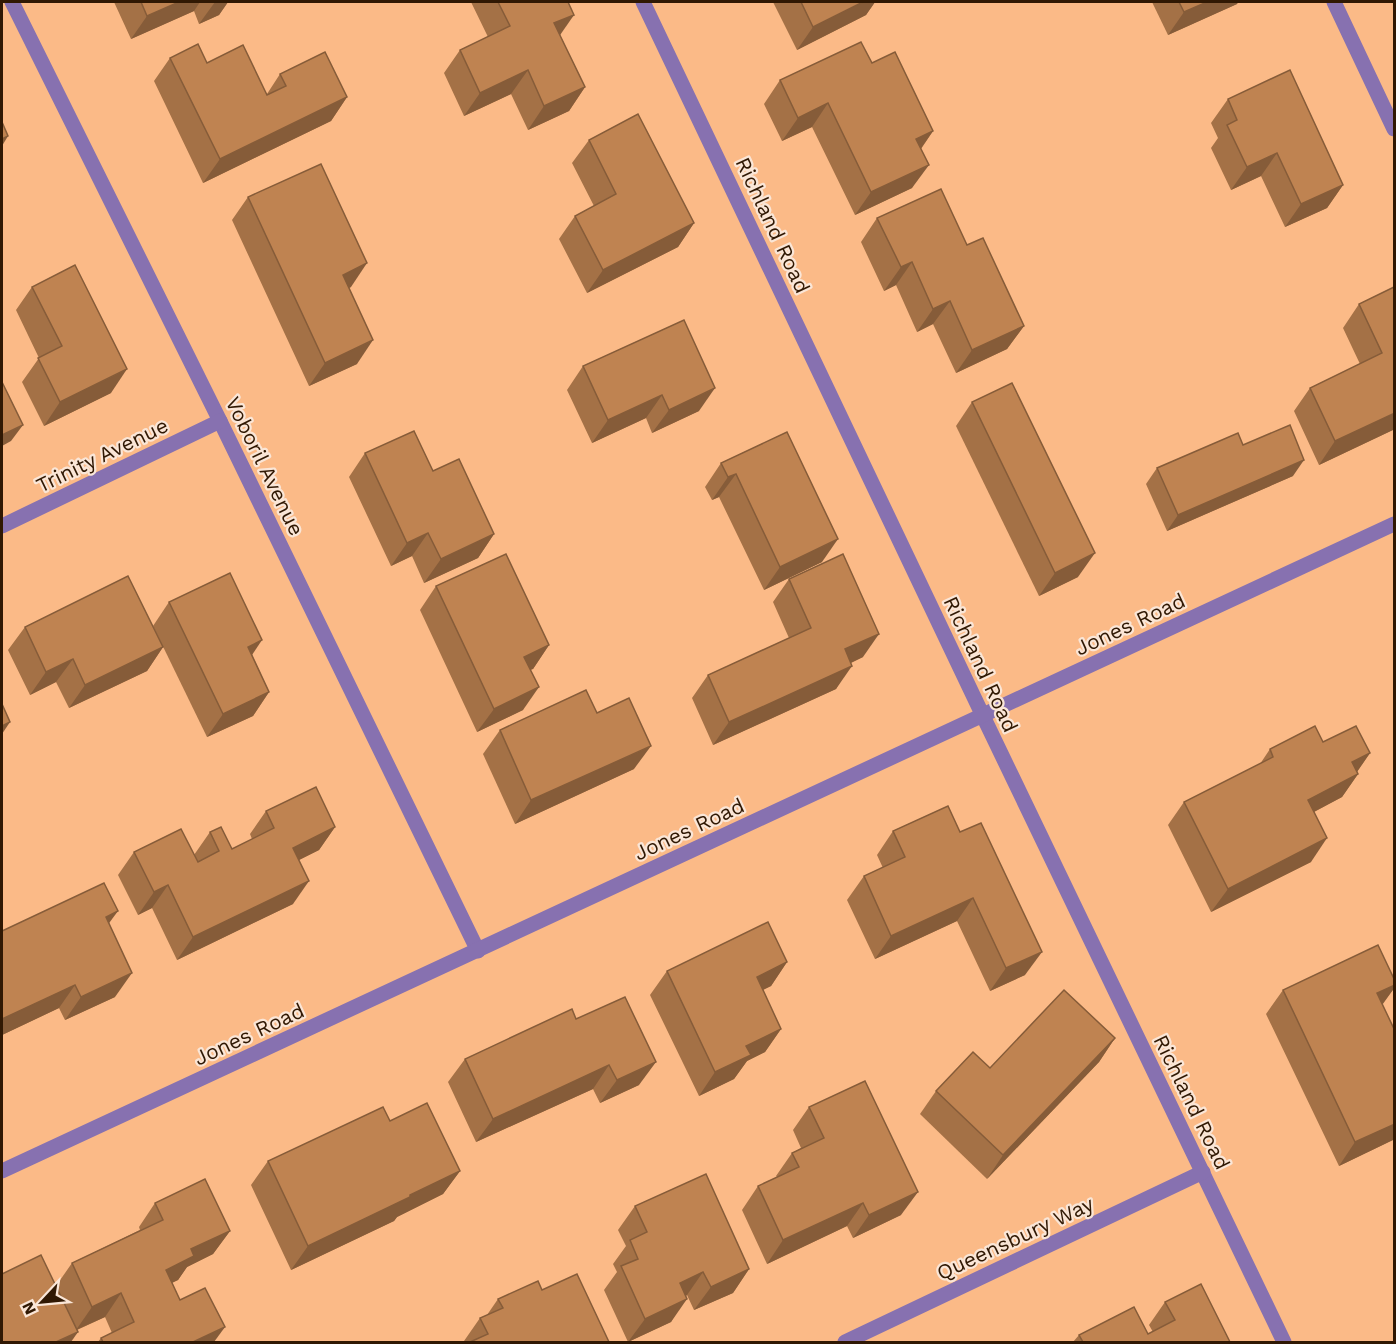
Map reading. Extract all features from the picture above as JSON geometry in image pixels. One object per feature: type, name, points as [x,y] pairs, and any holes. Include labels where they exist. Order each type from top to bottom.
[{"type":"street","name":"Voboril Avenue","points":[[12,2],[220,421],[478,951]]},
{"type":"street","name":"Richland Road","points":[[644,2],[983,716],[1284,1342]]},
{"type":"street","points":[[1334,2],[1395,129]]},
{"type":"street","name":"Trinity Avenue","points":[[2,526],[220,421]]},
{"type":"street","name":"Jones Road","points":[[2,1171],[1395,524]]},
{"type":"street","name":"Queensbury Way","points":[[845,1342],[1203,1172]]},
{"type":"building","points":[[141,2],[179,2],[147,16]]},
{"type":"building","points":[[498,2],[568,2],[574,15],[554,23],[585,87],[544,106],[528,70],[480,93],[460,50],[510,26]]},
{"type":"building","points":[[801,2],[863,2],[813,27]]},
{"type":"building","points":[[1179,2],[1207,2],[1184,12]]},
{"type":"building","points":[[861,42],[872,63],[895,52],[933,131],[916,139],[929,165],[871,192],[828,103],[798,118],[780,80]]},
{"type":"building","points":[[198,44],[207,63],[243,45],[267,95],[286,86],[280,74],[325,52],[347,97],[220,159],[170,58]]},
{"type":"building","points":[[1290,70],[1343,185],[1301,204],[1277,153],[1247,167],[1227,125],[1237,120],[1228,99]]},
{"type":"building","points":[[638,114],[694,223],[603,270],[575,216],[616,194],[589,140]]},
{"type":"building","points":[[2,122],[8,136],[2,139]]},
{"type":"building","points":[[321,164],[367,263],[343,275],[373,340],[325,363],[248,197]]},
{"type":"building","points":[[941,189],[967,245],[983,238],[1024,326],[972,350],[950,301],[933,309],[912,262],[901,267],[877,218]]},
{"type":"building","points":[[75,265],[127,369],[60,402],[38,358],[62,346],[32,287]]},
{"type":"building","points":[[1394,287],[1395,413],[1335,441],[1310,388],[1382,353],[1359,304]]},
{"type":"building","points":[[684,320],[715,388],[669,410],[662,395],[608,420],[583,366]]},
{"type":"building","points":[[2,382],[23,425],[2,435]]},
{"type":"building","points":[[1012,383],[1095,553],[1055,573],[972,402]]},
{"type":"building","points":[[1290,425],[1304,460],[1178,515],[1157,468],[1238,433],[1243,445]]},
{"type":"building","points":[[414,431],[433,471],[459,459],[494,534],[441,559],[428,533],[407,543],[365,453]]},
{"type":"building","points":[[787,432],[838,539],[780,567],[736,474],[728,477],[721,463]]},
{"type":"building","points":[[506,554],[549,645],[524,657],[539,687],[494,709],[436,586]]},
{"type":"building","points":[[843,554],[879,634],[845,649],[852,666],[729,722],[708,675],[811,628],[789,579]]},
{"type":"building","points":[[230,573],[262,640],[248,647],[269,692],[223,714],[169,602]]},
{"type":"building","points":[[128,576],[163,647],[85,685],[73,659],[46,672],[25,627]]},
{"type":"building","points":[[586,690],[597,713],[629,698],[651,746],[531,800],[500,730]]},
{"type":"building","points":[[2,704],[10,722],[2,726]]},
{"type":"building","points":[[1315,726],[1323,742],[1356,726],[1370,753],[1352,762],[1358,774],[1308,800],[1327,838],[1228,889],[1184,802],[1273,757],[1270,749]]},
{"type":"building","points":[[316,787],[335,827],[293,848],[309,881],[193,937],[168,885],[154,892],[134,852],[181,829],[198,862],[219,851],[210,832],[221,827],[232,849],[274,828],[266,811]]},
{"type":"building","points":[[948,806],[960,832],[981,823],[1042,952],[1006,968],[973,898],[891,936],[864,876],[905,857],[893,831]]},
{"type":"building","points":[[104,883],[118,911],[106,917],[132,973],[81,997],[75,985],[2,1019],[2,931]]},
{"type":"building","points":[[768,922],[787,962],[757,977],[781,1029],[746,1046],[751,1055],[715,1072],[667,971]]},
{"type":"building","points":[[1378,945],[1395,981],[1395,985],[1377,993],[1395,1031],[1395,1124],[1355,1142],[1283,990]]},
{"type":"building","points":[[1064,990],[1115,1038],[1003,1155],[936,1091],[973,1052],[990,1068]]},
{"type":"building","points":[[625,997],[656,1062],[617,1080],[609,1065],[493,1119],[465,1059],[572,1009],[576,1019]]},
{"type":"building","points":[[865,1081],[918,1192],[869,1215],[863,1203],[783,1240],[758,1186],[799,1167],[792,1153],[824,1138],[809,1107]]},
{"type":"building","points":[[427,1103],[460,1171],[308,1246],[268,1161],[383,1107],[390,1121]]},
{"type":"building","points":[[706,1174],[749,1269],[711,1287],[703,1272],[680,1283],[687,1299],[645,1319],[621,1266],[638,1259],[630,1240],[647,1232],[635,1206]]},
{"type":"building","points":[[205,1179],[230,1231],[191,1249],[194,1256],[166,1270],[180,1300],[205,1288],[225,1327],[193,1342],[103,1342],[101,1338],[134,1322],[121,1293],[92,1307],[72,1263],[163,1220],[155,1203]]},
{"type":"building","points":[[41,1255],[78,1332],[56,1342],[2,1342],[2,1274]]},
{"type":"building","points":[[577,1274],[609,1342],[470,1342],[488,1334],[480,1318],[503,1308],[498,1299],[538,1281],[542,1290]]},
{"type":"building","points":[[1201,1284],[1230,1342],[1083,1342],[1079,1335],[1134,1307],[1148,1334],[1175,1320],[1165,1302]]}]
